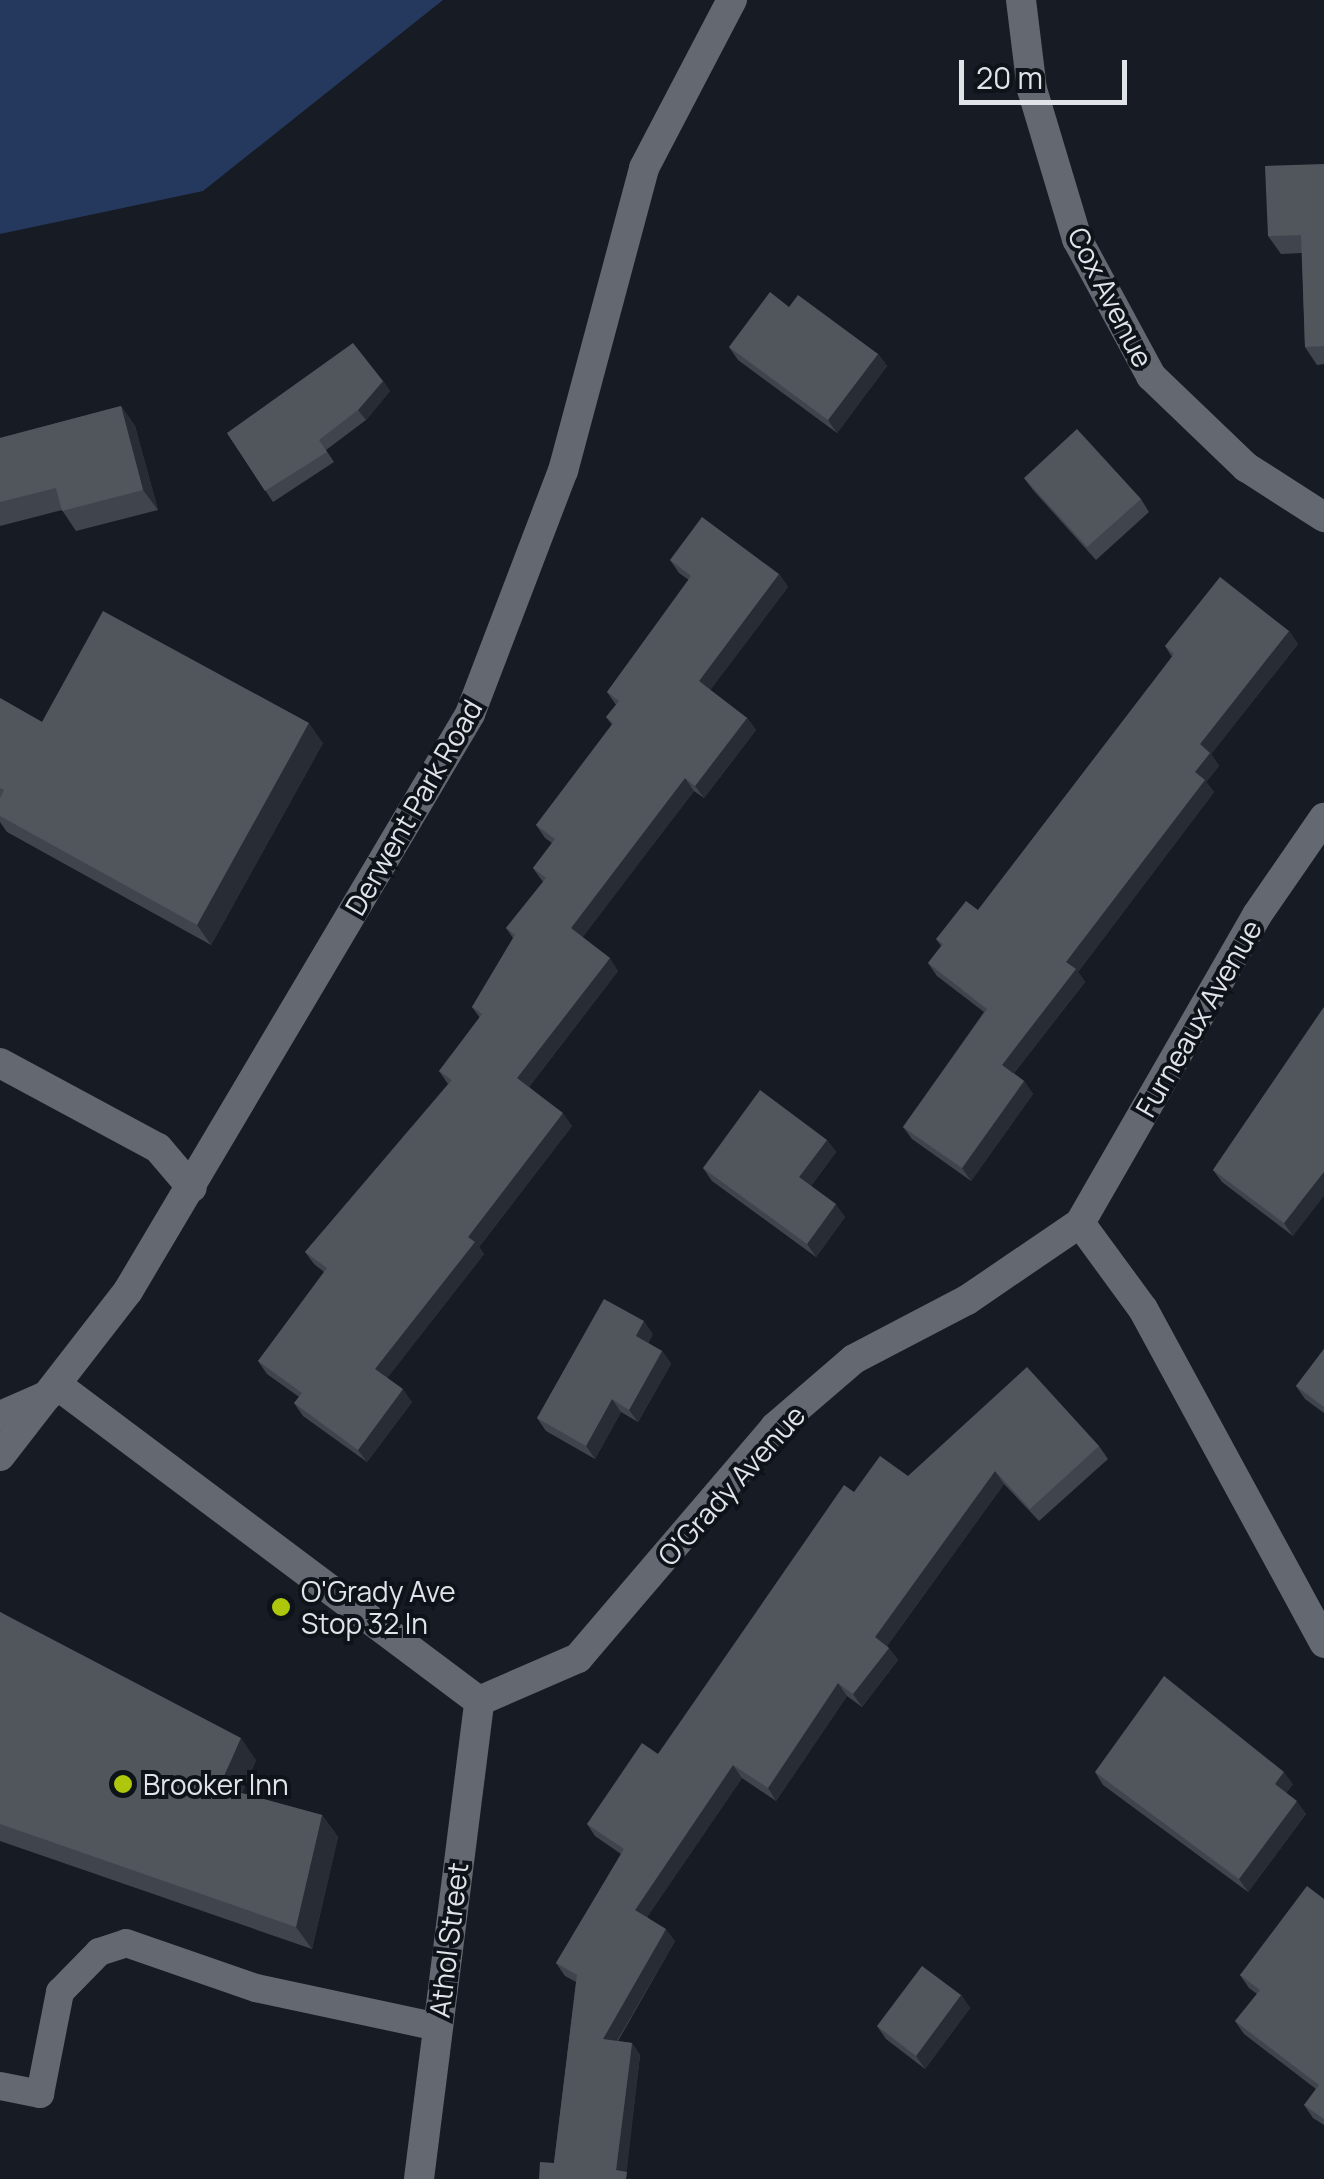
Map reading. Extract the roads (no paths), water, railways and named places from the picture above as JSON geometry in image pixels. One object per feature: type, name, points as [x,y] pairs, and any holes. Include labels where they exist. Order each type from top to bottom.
[{"type":"street","name":"Derwent Park Road","points":[[52,1390],[192,1188],[470,714],[564,471],[644,168],[732,0]]},
{"type":"street","name":"Cox Avenue","points":[[1021,0],[1032,89],[1077,239],[1151,376],[1246,467],[1324,517]]},
{"type":"street","name":"Furneaux Avenue","points":[[1080,1223],[1257,915],[1324,818]]},
{"type":"street","points":[[0,1063],[158,1148],[192,1188]]},
{"type":"street","points":[[1080,1223],[1143,1309],[1324,1643]]},
{"type":"street","name":"O'Grady Avenue","points":[[479,1701],[578,1658],[775,1427],[854,1359],[967,1300],[1080,1223]]},
{"type":"street","points":[[0,1470],[7,1436],[52,1390],[479,1701]]},
{"type":"street","name":"Athol Street","points":[[419,2179],[479,1701]]},
{"type":"lane","points":[[0,2086],[40,2094],[60,1992],[98,1952],[126,1943],[256,1988],[438,2028]]},
{"type":"place","name":"O'Grady Ave Stop 32 In","points":[[281,1607]]},
{"type":"place","name":"Brooker Inn","points":[[123,1784]]}]
